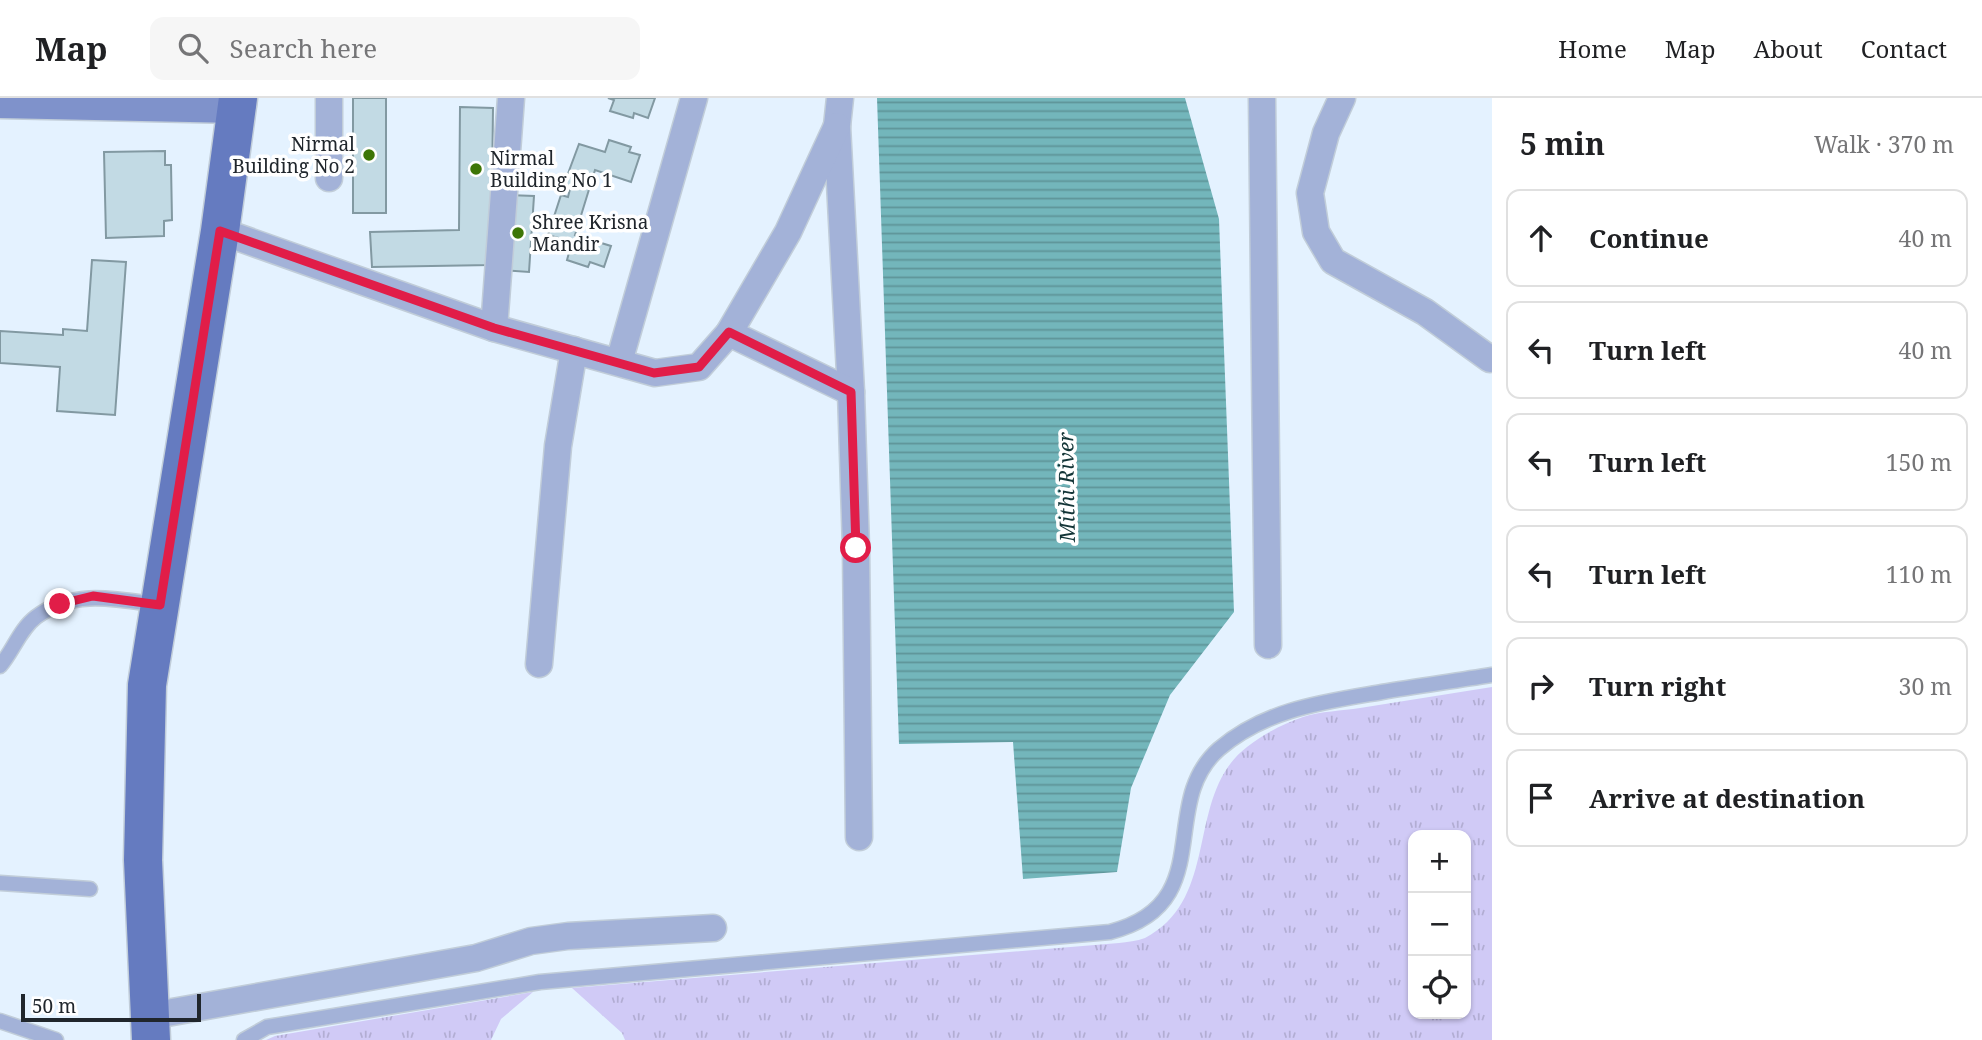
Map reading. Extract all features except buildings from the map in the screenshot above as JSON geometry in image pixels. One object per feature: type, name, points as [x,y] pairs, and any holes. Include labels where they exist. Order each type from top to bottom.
[{"type":"main road","points":[[0,99],[237,101],[220,231],[147,685],[144,860],[151,1028]]},
{"type":"street","points":[[329,98],[329,178]]},
{"type":"street","points":[[494,328],[511,98]]},
{"type":"street","points":[[619,362],[694,98]]},
{"type":"street","points":[[839,98],[837,126],[856,548],[859,837]]},
{"type":"street","points":[[1262,98],[1269,645]]},
{"type":"street","points":[[1342,98],[1326,133],[1310,193],[1316,232],[1333,261],[1425,312],[1490,359]]},
{"type":"street","points":[[220,231],[494,328],[654,373],[699,367],[729,332],[788,232],[837,126]]},
{"type":"street","points":[[729,332],[851,392]]},
{"type":"street","points":[[539,664],[558,446],[574,350]]},
{"type":"street","points":[[151,1028],[476,958],[531,941],[568,936],[713,928]]},
{"type":"lane","points":[[0,666],[34,618],[60,604],[93,596],[160,605]]},
{"type":"lane","points":[[244,1040],[267,1027],[540,982],[1110,932],[1134,926],[1154,912],[1168,897],[1179,871],[1198,778],[1217,751],[1249,727],[1305,705],[1492,675]]},
{"type":"lane","points":[[0,883],[90,889]]},
{"type":"lane","points":[[0,1021],[55,1040]]},
{"type":"green space","points":[[1492,687],[1492,1040],[625,1040],[622,1033],[572,988],[1119,943],[1145,938],[1169,920],[1185,898],[1195,873],[1215,791],[1228,767],[1247,747],[1281,726],[1310,715]]},
{"type":"green space","points":[[533,992],[501,1019],[491,1040],[266,1040],[275,1036]]},
{"type":"water","name":"Mithi River","points":[[877,98],[1185,98],[1219,219],[1234,612],[1170,695],[1131,788],[1117,872],[1023,879],[1013,742],[899,744]]},
{"type":"place","name":"Nirmal Building No 2","points":[[369,155]]},
{"type":"place","name":"Nirmal Building No 1","points":[[476,169]]},
{"type":"place","name":"Shree Krisna Mandir","points":[[518,233]]},
{"type":"route","points":[[60,604],[93,596],[160,605],[220,231],[494,328],[654,373],[699,367],[729,332],[851,392],[856,548]]}]
